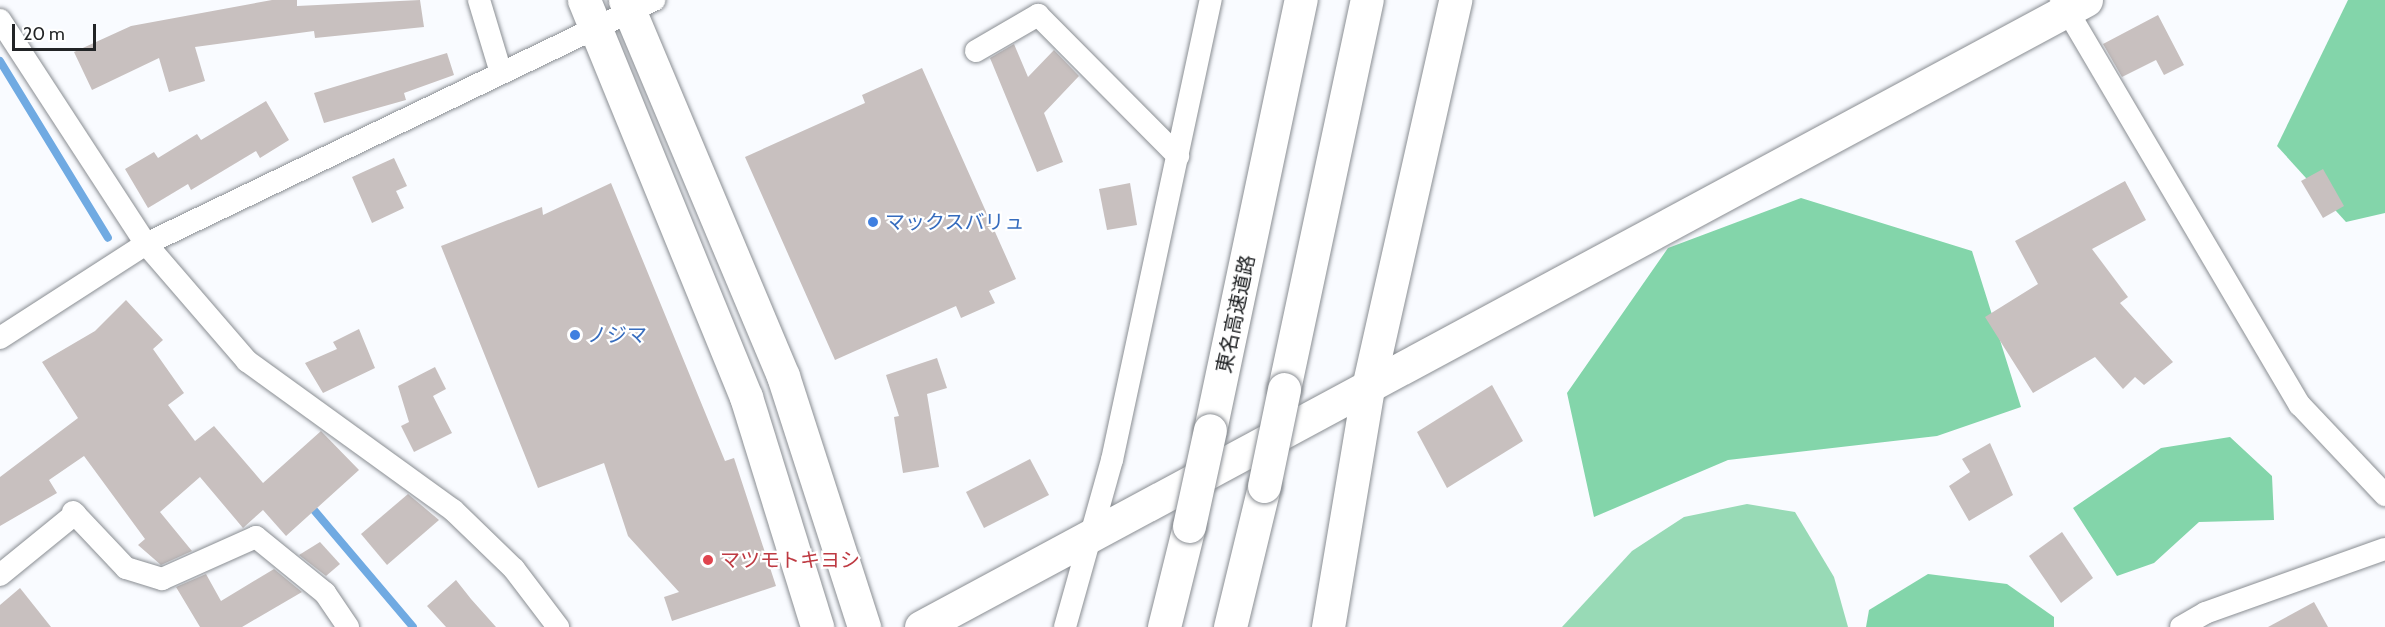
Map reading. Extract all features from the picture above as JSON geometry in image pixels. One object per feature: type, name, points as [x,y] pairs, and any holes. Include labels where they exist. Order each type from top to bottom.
[{"type":"main road","name":"東名高速道路","points":[[1164,627],[1189,526],[1302,0]]},
{"type":"main road","points":[[1230,627],[1264,486],[1367,0]]},
{"type":"main road","points":[[1328,627],[1369,383],[1455,0]]},
{"type":"main road","points":[[921,627],[1086,542],[1369,383],[2071,3]]},
{"type":"main road","points":[[636,4],[783,376],[864,627]]},
{"type":"main road","points":[[590,14],[746,397],[818,627]]},
{"type":"street","points":[[479,0],[501,73]]},
{"type":"street","points":[[1065,627],[1086,542],[1112,460],[1211,0]]},
{"type":"street","points":[[2071,3],[2300,405],[2385,495]]},
{"type":"street","points":[[0,338],[146,244],[501,73],[590,14],[636,4]]},
{"type":"street","points":[[976,51],[1038,15],[1178,156]]},
{"type":"street","points":[[0,20],[146,244],[247,361],[341,424],[453,510],[514,569],[558,627]]},
{"type":"street","points":[[0,575],[74,513],[126,568],[162,579],[256,537],[325,593],[348,627]]},
{"type":"street","points":[[2181,627],[2205,613],[2385,549]]},
{"type":"green space","points":[[2348,0],[2385,0],[2385,213],[2346,222],[2277,146]]},
{"type":"green space","points":[[1801,198],[1972,251],[2021,407],[1937,436],[1728,460],[1594,517],[1567,393],[1668,248]]},
{"type":"green space","points":[[2230,437],[2272,476],[2274,520],[2199,522],[2154,563],[2117,576],[2073,508],[2161,448]]},
{"type":"green space","points":[[1747,504],[1795,512],[1834,577],[1848,627],[1562,627],[1632,551],[1684,517]]},
{"type":"green space","points":[[1928,574],[2007,584],[2054,617],[2054,627],[1866,627],[1869,610]]},
{"type":"building","points":[[272,0],[297,0],[297,6],[420,0],[424,27],[315,38],[314,31],[195,47],[205,81],[169,92],[159,58],[92,90],[74,52],[131,26]]},
{"type":"building","points":[[2158,15],[2184,65],[2164,75],[2156,60],[2122,77],[2103,44]]},
{"type":"building","points":[[1014,44],[1028,77],[1054,50],[1079,76],[1044,113],[1063,162],[1037,172],[990,58]]},
{"type":"building","points":[[447,53],[454,75],[404,93],[406,100],[324,123],[314,93]]},
{"type":"building","name":"マックスバリュ","points":[[922,68],[1016,279],[989,291],[995,303],[961,318],[956,306],[835,360],[745,157],[865,103],[862,95]]},
{"type":"building","points":[[266,101],[289,140],[260,158],[256,151],[191,190],[188,184],[148,208],[125,169],[154,152],[158,158],[197,134],[201,140]]},
{"type":"building","points":[[394,158],[407,186],[396,191],[404,208],[372,223],[352,177]]},
{"type":"building","points":[[2323,169],[2344,206],[2323,218],[2301,181]]},
{"type":"building","points":[[2125,181],[2146,220],[2092,249],[2128,297],[2120,303],[2173,362],[2144,385],[2135,377],[2123,389],[2095,357],[2033,393],[1985,317],[2038,284],[2015,241]]},
{"type":"building","name":"ノジマ","points":[[611,183],[725,461],[734,458],[776,586],[672,621],[664,597],[679,592],[628,536],[604,463],[538,488],[441,246],[542,207],[543,215]]},
{"type":"building","points":[[1130,183],[1137,225],[1107,230],[1099,189]]},
{"type":"building","points":[[126,300],[163,340],[153,349],[184,393],[168,405],[195,441],[214,426],[263,483],[321,431],[359,470],[286,536],[263,510],[243,528],[200,477],[160,512],[192,551],[161,565],[138,545],[145,539],[84,456],[49,480],[57,493],[0,526],[0,477],[78,418],[42,362],[95,331]]},
{"type":"building","points":[[359,329],[375,368],[323,393],[305,363],[337,349],[333,342]]},
{"type":"building","points":[[937,358],[947,388],[927,394],[939,467],[903,473],[894,417],[899,416],[886,375]]},
{"type":"building","points":[[435,367],[446,389],[433,396],[452,433],[414,452],[401,426],[409,422],[398,386]]},
{"type":"building","points":[[1492,385],[1523,441],[1447,488],[1417,432]]},
{"type":"building","points":[[1990,443],[2013,495],[1969,521],[1949,486],[1970,472],[1962,459]]},
{"type":"building","points":[[1030,459],[1049,495],[984,528],[966,492]]},
{"type":"building","points":[[408,494],[439,520],[387,565],[361,534]]},
{"type":"building","points":[[2062,532],[2093,578],[2061,603],[2029,556]]},
{"type":"building","points":[[320,542],[340,564],[326,576],[299,555]]},
{"type":"building","points":[[274,569],[302,592],[242,627],[200,627],[176,587],[206,574],[221,601]]},
{"type":"building","points":[[456,580],[496,627],[446,627],[427,606]]},
{"type":"building","points":[[20,588],[51,627],[0,627],[0,605]]},
{"type":"building","points":[[2314,602],[2328,627],[2268,627]]},
{"type":"waterway","points":[[0,61],[108,238]]},
{"type":"waterway","points":[[308,503],[413,627]]},
{"type":"place","name":"マックスバリュ","points":[[873,222]]},
{"type":"place","name":"ノジマ","points":[[575,335]]},
{"type":"place","name":"マツモトキヨシ","points":[[708,560]]}]
